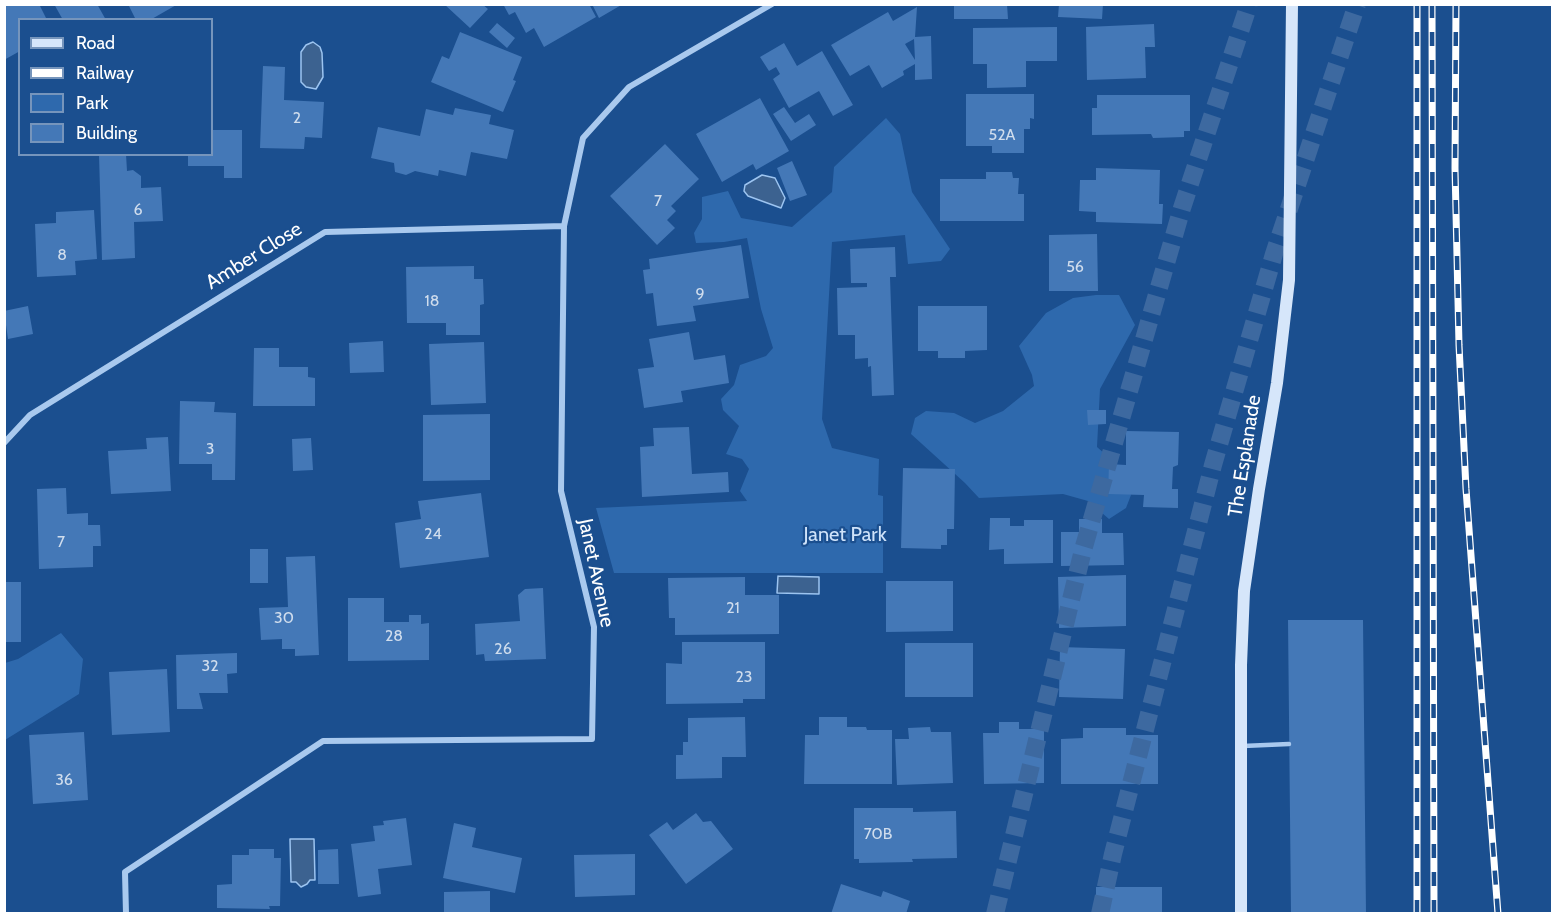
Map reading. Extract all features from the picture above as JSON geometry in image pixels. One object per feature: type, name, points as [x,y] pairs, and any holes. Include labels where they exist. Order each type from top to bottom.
[{"type":"main road","name":"The Esplanade","points":[[1241,914],[1241,665],[1244,591],[1277,383],[1289,280],[1292,4]]},
{"type":"street","name":"Janet Avenue","points":[[126,914],[125,872],[323,741],[592,739],[594,627],[561,491],[564,226],[583,138],[629,87],[772,4]]},
{"type":"street","name":"Amber Close","points":[[4,443],[30,415],[325,232],[564,226]]},
{"type":"lane","points":[[1241,747],[1289,744]]},
{"type":"green space","name":"Janet Park","points":[[886,118],[900,134],[912,192],[950,249],[941,261],[908,264],[905,235],[832,242],[822,419],[832,448],[879,459],[878,495],[883,496],[883,573],[614,573],[596,508],[747,501],[740,491],[749,469],[742,459],[726,454],[739,426],[723,410],[721,399],[734,385],[740,365],[766,356],[773,348],[761,309],[747,238],[696,243],[694,233],[702,219],[702,197],[728,191],[741,218],[792,227],[832,192],[834,167]]},
{"type":"green space","points":[[1119,295],[1135,325],[1100,389],[1097,447],[1118,466],[1131,495],[1126,508],[1109,519],[1088,501],[1063,494],[979,498],[911,434],[915,418],[926,411],[954,413],[975,423],[1003,411],[1034,386],[1032,375],[1019,346],[1046,313],[1073,298]]},
{"type":"green space","points":[[61,633],[83,659],[79,694],[5,740],[5,663],[18,659]]},
{"type":"shaded area","points":[[313,42],[320,47],[322,53],[323,77],[316,89],[306,87],[301,82],[301,52],[306,45]]},
{"type":"shaded area","points":[[762,175],[775,178],[785,198],[781,208],[748,196],[744,191],[745,185]]},
{"type":"shaded area","points":[[778,576],[819,577],[819,594],[777,593]]},
{"type":"shaded area","points":[[290,839],[314,839],[315,880],[310,880],[301,887],[296,882],[291,882]]},
{"type":"building","points":[[4,4],[39,4],[46,18],[18,18],[18,52],[4,60]]},
{"type":"building","points":[[54,4],[97,4],[105,18],[62,18]]},
{"type":"building","points":[[130,4],[178,4],[154,18],[135,18]]},
{"type":"building","points":[[444,4],[482,4],[488,9],[470,28]]},
{"type":"building","points":[[503,4],[589,4],[596,17],[544,47],[534,28],[526,33],[515,12],[509,15]]},
{"type":"building","points":[[592,4],[623,4],[599,18]]},
{"type":"building","points":[[954,4],[1007,4],[1008,19],[954,19]]},
{"type":"building","points":[[1059,4],[1103,4],[1102,19],[1058,17]]},
{"type":"building","points":[[917,7],[915,37],[931,36],[932,79],[915,80],[915,64],[903,71],[904,75],[882,88],[869,65],[850,76],[831,45],[888,12],[893,21]],"holes":[[[914,39],[915,60],[905,44]]]},
{"type":"building","points":[[497,23],[515,38],[507,48],[489,32]]},
{"type":"building","points":[[1154,24],[1155,47],[1145,47],[1146,78],[1087,80],[1086,27]]},
{"type":"building","points":[[1057,27],[1057,61],[1026,61],[1026,87],[987,88],[987,64],[973,64],[973,28]]},
{"type":"building","points":[[460,32],[522,57],[513,80],[516,81],[503,112],[431,82],[442,56],[449,59]]},
{"type":"building","points":[[784,43],[797,66],[822,51],[853,105],[833,116],[819,91],[789,108],[773,79],[780,74],[776,67],[769,71],[760,57]]},
{"type":"building","points":[[263,66],[285,67],[284,100],[324,102],[322,138],[305,137],[304,149],[260,148]]},
{"type":"building","points":[[966,94],[1034,94],[1034,119],[1030,118],[1030,129],[1024,129],[1024,153],[992,153],[992,146],[966,146]]},
{"type":"building","points":[[1097,95],[1190,95],[1190,131],[1184,131],[1184,137],[1153,138],[1151,134],[1092,135],[1092,108],[1097,108]]},
{"type":"building","points":[[760,98],[789,151],[756,170],[753,164],[722,182],[696,134]]},
{"type":"building","points":[[784,107],[795,123],[809,114],[816,125],[791,141],[773,114]]},
{"type":"building","points":[[455,108],[491,115],[489,124],[514,130],[507,159],[471,152],[466,176],[439,170],[438,176],[415,171],[406,175],[395,172],[394,163],[371,158],[378,127],[420,136],[426,109],[453,115]]},
{"type":"building","points":[[213,130],[242,130],[242,178],[224,178],[224,166],[188,166],[188,156],[213,156]]},
{"type":"building","points":[[665,144],[699,179],[671,206],[676,211],[667,220],[675,228],[657,245],[610,196]]},
{"type":"building","points":[[99,156],[126,156],[127,171],[133,170],[141,176],[141,188],[161,187],[163,221],[134,222],[135,258],[102,260]]},
{"type":"building","points":[[792,161],[807,195],[790,201],[777,168]]},
{"type":"building","points":[[1096,168],[1160,170],[1159,204],[1163,204],[1162,224],[1096,222],[1096,212],[1079,211],[1080,180],[1096,180]]},
{"type":"building","points":[[986,172],[1012,172],[1013,178],[1019,178],[1018,194],[1024,194],[1024,221],[940,221],[940,179],[986,179]]},
{"type":"building","points":[[94,210],[97,259],[75,261],[76,275],[37,277],[35,224],[56,223],[56,212]]},
{"type":"building","points":[[1097,234],[1098,291],[1049,291],[1049,235]]},
{"type":"building","points":[[741,245],[749,298],[693,306],[696,321],[657,326],[653,293],[646,294],[643,270],[650,269],[649,259]]},
{"type":"building","points":[[895,247],[896,277],[890,277],[894,395],[872,396],[871,366],[868,367],[868,358],[855,359],[855,335],[838,335],[837,288],[867,287],[867,283],[851,283],[850,249]]},
{"type":"building","points":[[474,266],[474,279],[483,279],[484,304],[480,305],[480,335],[446,335],[446,323],[407,323],[406,267]]},
{"type":"building","points":[[28,306],[33,334],[8,339],[4,311]]},
{"type":"building","points":[[918,306],[987,306],[987,350],[965,351],[965,358],[938,358],[938,351],[918,351]]},
{"type":"building","points":[[689,332],[694,360],[725,355],[729,383],[681,391],[683,402],[644,408],[638,369],[654,367],[649,339]]},
{"type":"building","points":[[383,341],[384,372],[350,373],[349,343]]},
{"type":"building","points":[[484,342],[486,403],[431,405],[429,344]]},
{"type":"building","points":[[254,348],[279,348],[279,367],[308,367],[308,377],[315,378],[315,406],[253,406]]},
{"type":"building","points":[[180,401],[215,402],[214,412],[236,413],[235,480],[212,480],[212,464],[179,464]]},
{"type":"building","points":[[1087,410],[1106,410],[1106,424],[1088,425]]},
{"type":"building","points":[[490,414],[490,480],[423,481],[423,415]]},
{"type":"building","points":[[689,427],[692,474],[728,472],[729,492],[642,497],[640,447],[654,446],[653,428]]},
{"type":"building","points":[[1126,431],[1179,432],[1178,465],[1173,467],[1172,489],[1178,489],[1178,508],[1143,507],[1144,495],[1108,494],[1109,464],[1126,465]]},
{"type":"building","points":[[168,437],[171,491],[111,494],[108,451],[147,449],[146,438]]},
{"type":"building","points":[[311,438],[313,470],[293,471],[292,439]]},
{"type":"building","points":[[903,468],[955,469],[954,529],[947,529],[947,545],[941,545],[941,549],[901,548]]},
{"type":"building","points":[[66,488],[67,514],[88,513],[88,525],[100,525],[101,546],[93,546],[93,567],[39,569],[37,489]]},
{"type":"building","points":[[481,493],[489,557],[400,568],[395,523],[421,519],[418,501]]},
{"type":"building","points":[[990,518],[1010,518],[1010,526],[1024,526],[1024,520],[1053,520],[1053,563],[1004,564],[1004,549],[989,550]]},
{"type":"building","points":[[1079,519],[1102,519],[1102,533],[1123,533],[1124,565],[1061,566],[1061,532],[1079,532]]},
{"type":"building","points":[[250,549],[268,549],[268,583],[250,583]]},
{"type":"building","points":[[315,556],[319,655],[295,656],[295,649],[282,649],[282,639],[261,640],[259,608],[288,607],[286,557]]},
{"type":"building","points":[[1126,575],[1126,626],[1059,628],[1058,577]]},
{"type":"building","points":[[745,577],[745,595],[779,595],[779,634],[675,635],[675,618],[669,618],[668,578]]},
{"type":"building","points":[[886,581],[953,581],[953,631],[886,632]]},
{"type":"building","points":[[4,582],[21,582],[21,642],[4,642]]},
{"type":"building","points":[[543,588],[546,659],[485,661],[484,654],[476,655],[475,624],[520,621],[518,595],[525,589]]},
{"type":"building","points":[[348,598],[384,598],[384,622],[409,622],[409,615],[421,615],[421,624],[429,623],[429,660],[348,661]]},
{"type":"building","points":[[1288,620],[1363,620],[1366,914],[1291,914]]},
{"type":"building","points":[[682,642],[765,642],[765,699],[743,699],[743,703],[666,704],[666,663],[682,664]]},
{"type":"building","points":[[905,643],[973,643],[973,697],[905,697]]},
{"type":"building","points":[[1060,647],[1125,649],[1123,699],[1059,697]]},
{"type":"building","points":[[237,653],[237,673],[227,674],[228,693],[199,693],[203,709],[177,709],[176,655]]},
{"type":"building","points":[[167,669],[170,732],[112,735],[109,672]]},
{"type":"building","points":[[745,717],[746,757],[722,757],[722,778],[676,779],[676,755],[683,755],[683,742],[688,742],[688,718]]},
{"type":"building","points":[[819,717],[847,717],[847,727],[892,730],[892,784],[804,784],[805,735],[819,735]]},
{"type":"building","points":[[999,722],[1019,722],[1019,729],[1044,729],[1044,783],[984,784],[983,733],[999,733]]},
{"type":"building","points":[[930,727],[931,732],[951,732],[953,783],[897,785],[895,739],[909,739],[908,728]]},
{"type":"building","points":[[1083,728],[1126,728],[1126,735],[1158,735],[1158,784],[1061,784],[1061,739],[1083,738]]},
{"type":"building","points":[[84,732],[88,800],[33,804],[29,735]]},
{"type":"building","points":[[854,808],[913,808],[913,812],[956,811],[957,858],[859,863],[859,859],[854,859]]},
{"type":"building","points":[[696,813],[703,822],[711,821],[733,849],[686,884],[649,835],[667,822],[673,830]]},
{"type":"building","points":[[406,818],[412,865],[378,869],[381,894],[358,897],[351,844],[375,841],[373,826],[384,825],[383,821]]},
{"type":"building","points":[[454,823],[476,828],[472,847],[522,858],[515,893],[443,878]]},
{"type":"building","points":[[249,849],[274,849],[274,858],[281,858],[280,906],[269,906],[270,909],[217,908],[217,885],[232,884],[232,855],[249,855]]},
{"type":"building","points":[[338,849],[339,884],[318,884],[318,850]]},
{"type":"building","points":[[635,854],[635,895],[575,897],[574,855]]},
{"type":"building","points":[[841,884],[881,897],[883,891],[910,901],[906,914],[831,914]]},
{"type":"building","points":[[1096,887],[1162,887],[1162,914],[1096,914]]},
{"type":"building","points":[[490,891],[490,914],[444,914],[444,892]]},
{"type":"tunnel","points":[[995,914],[1083,550],[1182,208],[1249,4]]},
{"type":"tunnel","points":[[1100,914],[1113,854],[1213,465],[1274,254],[1357,4]]},
{"type":"railway","points":[[1417,4],[1417,914]]},
{"type":"railway","points":[[1432,4],[1434,914]]},
{"type":"railway","points":[[1456,4],[1455,168],[1459,345],[1466,489],[1498,914]]}]
